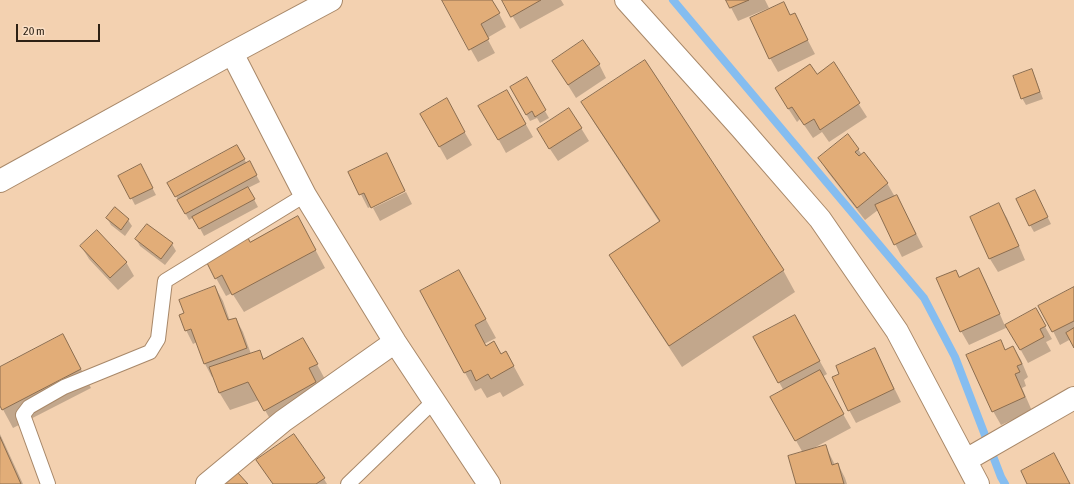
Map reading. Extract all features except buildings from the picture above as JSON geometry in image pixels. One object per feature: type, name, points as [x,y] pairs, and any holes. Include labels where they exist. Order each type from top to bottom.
[{"type":"street","points":[[0,181],[331,0]]},
{"type":"street","points":[[626,0],[820,219],[897,331],[978,484]]},
{"type":"street","points":[[232,53],[305,195],[395,342],[489,484]]},
{"type":"street","points":[[207,484],[283,421],[395,342]]},
{"type":"street","points":[[966,460],[1074,398]]},
{"type":"lane","points":[[48,484],[24,415],[29,407],[64,387],[150,352],[158,339],[165,281],[305,195]]},
{"type":"lane","points":[[348,484],[434,401]]},
{"type":"waterway","points":[[673,0],[924,298],[955,357],[1005,484]]}]
